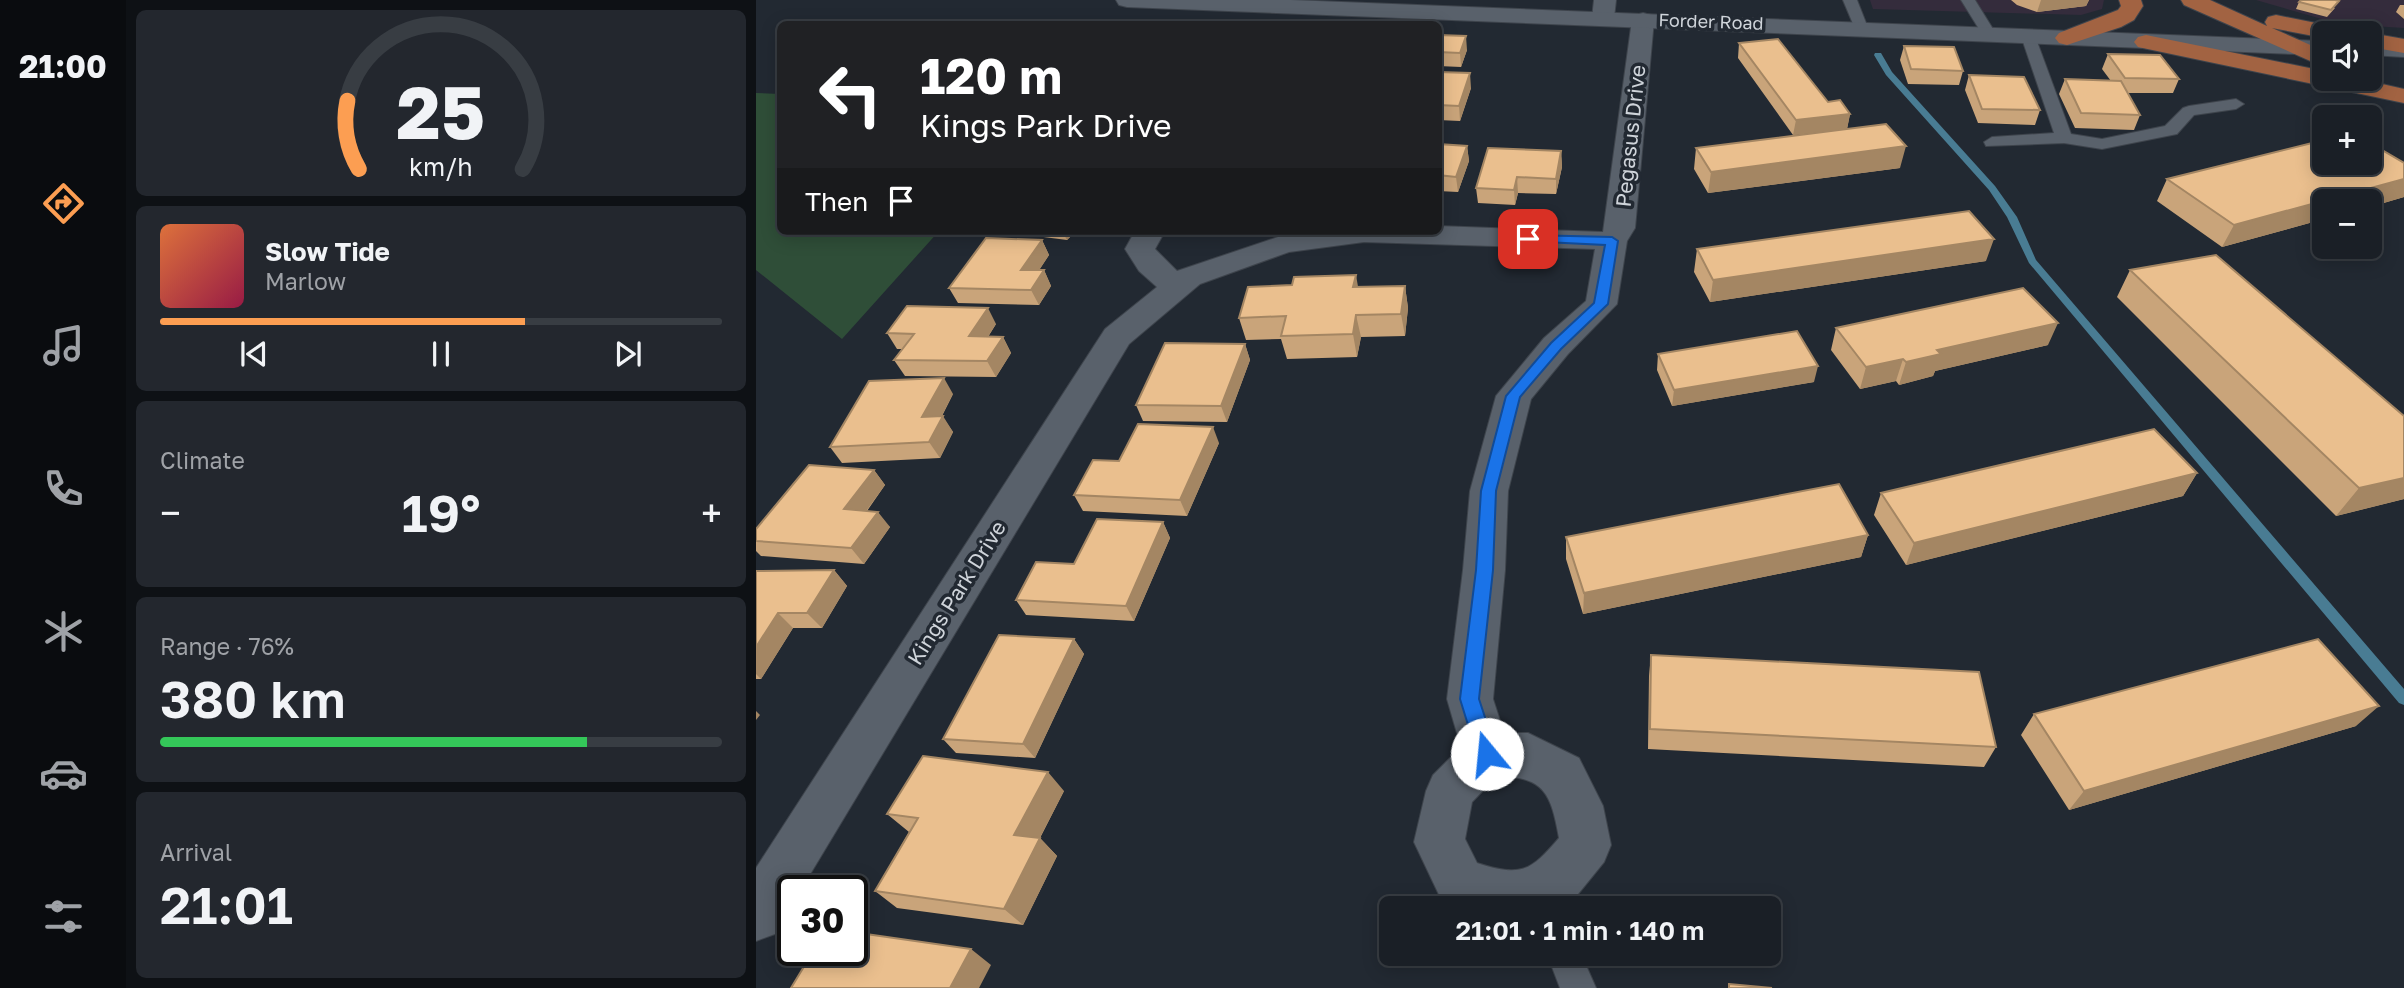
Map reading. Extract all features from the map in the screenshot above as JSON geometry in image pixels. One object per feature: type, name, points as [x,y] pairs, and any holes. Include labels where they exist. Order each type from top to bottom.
[{"type":"main road","points":[[2067,38],[2126,15],[2132,6],[2130,0]]},
{"type":"main road","points":[[2201,4],[2312,28]]},
{"type":"main road","points":[[2201,4],[2312,55]]},
{"type":"main road","points":[[2146,42],[2312,75]]},
{"type":"main road","points":[[2382,43],[2404,48]]},
{"type":"main road","points":[[2382,86],[2404,96]]},
{"type":"main road","points":[[2382,91],[2404,96]]},
{"type":"street","name":"Forder Road","points":[[1128,0],[1604,9],[1643,20],[2312,47]]},
{"type":"street","name":"Pegasus Drive","points":[[1487,754],[1470,699],[1484,570],[1489,491],[1514,396],[1556,346],[1601,304],[1612,241],[1620,228],[1643,20]]},
{"type":"street","points":[[2382,48],[2404,48]]},
{"type":"street","points":[[1148,235],[1140,249],[1150,264],[1176,287]]},
{"type":"street","name":"Kings Park Drive","points":[[756,915],[1117,337],[1189,277],[1244,243],[1284,244],[1349,235]]},
{"type":"street","name":"Kings Park Drive","points":[[1426,235],[1612,241]]},
{"type":"street","points":[[1499,896],[1460,883],[1439,842],[1450,791],[1487,754],[1528,755],[1562,774],[1578,806],[1586,845],[1543,896]]},
{"type":"lane","points":[[1850,0],[1861,28]]},
{"type":"lane","points":[[1968,0],[1989,34]]},
{"type":"lane","points":[[2028,36],[2064,138]]},
{"type":"lane","points":[[1992,142],[2064,138],[2102,144],[2171,130],[2189,111],[2236,104]]},
{"type":"lane","points":[[1569,966],[1578,988]]},
{"type":"shaded area","points":[[1870,0],[2104,0],[2102,9],[2081,15],[1873,9]]},
{"type":"shaded area","points":[[2256,0],[2404,0],[2404,28],[2382,27],[2382,21],[2329,21]]},
{"type":"green space","points":[[756,93],[777,94],[777,235],[935,235],[842,339],[756,270]]},
{"type":"building","points":[[2339,1],[2331,10],[2299,2]]},
{"type":"building","points":[[971,20],[1066,21],[970,21]]},
{"type":"building","points":[[1442,35],[1466,36],[1460,53],[1442,52]]},
{"type":"building","points":[[1778,39],[1828,102],[1840,100],[1850,114],[1796,120],[1739,43]]},
{"type":"building","points":[[1904,46],[1954,47],[1963,71],[1911,69]]},
{"type":"building","points":[[2108,54],[2160,55],[2179,79],[2125,78]]},
{"type":"building","points":[[1442,72],[1470,73],[1459,106],[1442,105]]},
{"type":"building","points":[[1969,75],[2024,77],[2040,110],[1982,109]]},
{"type":"building","points":[[2065,79],[2121,81],[2140,115],[2081,113]]},
{"type":"building","points":[[1886,124],[1906,146],[1711,172],[1696,148]]},
{"type":"building","points":[[2312,143],[2312,175],[2382,175],[2382,150],[2404,163],[2404,179],[2367,189],[2312,189],[2312,204],[2234,225],[2167,179]]},
{"type":"building","points":[[1442,144],[1467,146],[1456,177],[1442,175]]},
{"type":"building","points":[[1488,148],[1561,151],[1556,179],[1517,177],[1514,190],[1476,188]]},
{"type":"building","points":[[1969,211],[1994,239],[1713,280],[1697,249]]},
{"type":"building","points":[[986,238],[1042,240],[1021,270],[1044,270],[1031,290],[949,288]]},
{"type":"building","points":[[2216,255],[2404,416],[2404,478],[2359,488],[2130,270]]},
{"type":"building","points":[[1356,275],[1353,287],[1405,286],[1401,314],[1356,315],[1353,334],[1281,336],[1286,316],[1239,318],[1248,287],[1292,285],[1294,277]]},
{"type":"building","points":[[2023,288],[2058,323],[1937,350],[1941,354],[1866,367],[1836,328]]},
{"type":"building","points":[[907,306],[988,308],[969,336],[1003,337],[987,361],[894,360],[914,334],[887,333]]},
{"type":"building","points":[[1797,331],[1818,366],[1674,390],[1658,354]]},
{"type":"building","points":[[1165,343],[1245,344],[1221,406],[1136,405]]},
{"type":"building","points":[[944,378],[922,417],[943,416],[929,442],[830,447],[869,381]]},
{"type":"building","points":[[1138,424],[1213,427],[1180,500],[1074,495],[1093,460],[1119,461]]},
{"type":"building","points":[[2154,429],[2197,473],[1914,543],[1881,493]]},
{"type":"building","points":[[809,465],[874,470],[844,509],[878,512],[851,548],[756,541],[756,529]]},
{"type":"building","points":[[1839,484],[1868,535],[1584,593],[1566,537]]},
{"type":"building","points":[[1097,519],[1163,522],[1126,606],[1016,600],[1036,562],[1074,564]]},
{"type":"building","points":[[834,570],[807,613],[778,613],[756,647],[756,571]]},
{"type":"building","points":[[999,635],[1074,639],[1023,744],[943,739]]},
{"type":"building","points":[[2318,639],[2379,706],[2084,791],[2034,714]]},
{"type":"building","points":[[1651,655],[1979,672],[1996,747],[1650,729]]},
{"type":"building","points":[[923,756],[1048,772],[1014,835],[1040,838],[1004,909],[875,891],[918,818],[887,814]]},
{"type":"building","points":[[868,934],[971,949],[950,988],[791,988],[804,966],[868,966]]},
{"type":"building","points":[[1729,984],[1772,988],[1729,988]]},
{"type":"waterway","points":[[1878,55],[1889,73],[1992,188],[2012,217],[2032,261],[2404,699]]},
{"type":"route","points":[[1487,754],[1470,699],[1484,570],[1489,491],[1514,396],[1556,346],[1601,304],[1612,241],[1528,239]]}]
